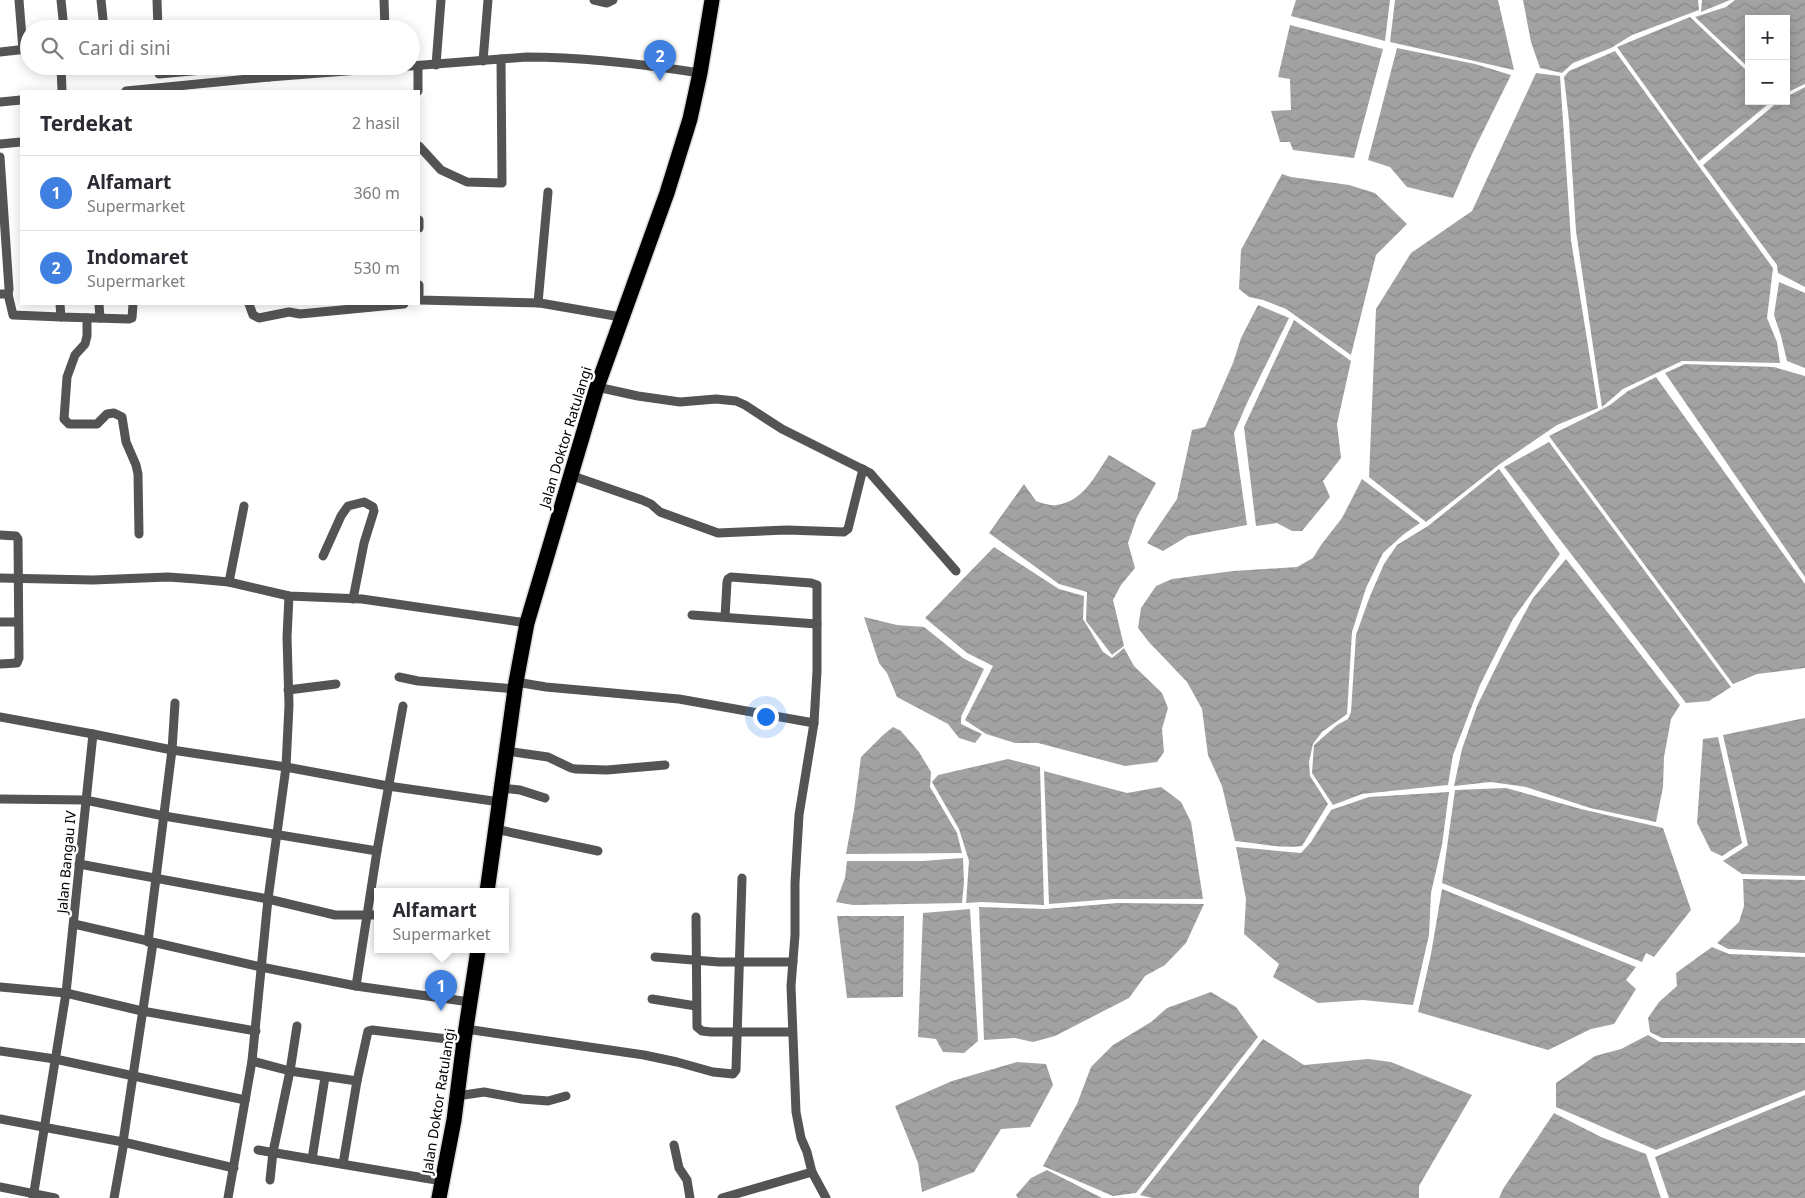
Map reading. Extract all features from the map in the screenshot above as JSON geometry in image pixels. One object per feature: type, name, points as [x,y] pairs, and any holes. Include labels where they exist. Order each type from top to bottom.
[{"type":"highway","name":"Jalan Doktor Ratulangi","points":[[488,888],[506,751],[527,624],[597,387],[667,193],[690,119],[712,0]]},
{"type":"highway","name":"Jalan Doktor Ratulangi","points":[[439,1198],[454,1120],[478,953]]},
{"type":"street","points":[[19,0],[22,20]]},
{"type":"street","points":[[61,0],[63,20]]},
{"type":"street","points":[[101,0],[103,20]]},
{"type":"street","points":[[156,0],[157,20]]},
{"type":"street","points":[[384,0],[385,20]]},
{"type":"street","points":[[436,65],[441,0]]},
{"type":"street","points":[[483,61],[488,0]]},
{"type":"street","points":[[594,0],[607,3],[613,0]]},
{"type":"street","points":[[0,52],[20,50]]},
{"type":"street","points":[[420,66],[527,56],[569,57],[640,64],[700,73]]},
{"type":"street","points":[[420,147],[441,170],[467,182],[502,183],[501,59]]},
{"type":"street","points":[[61,75],[62,90]]},
{"type":"street","points":[[159,75],[160,88]]},
{"type":"street","points":[[137,90],[292,75]]},
{"type":"street","points":[[418,75],[418,90]]},
{"type":"street","points":[[0,102],[20,100]]},
{"type":"street","points":[[0,144],[20,142]]},
{"type":"street","points":[[0,157],[10,289],[4,294],[12,315],[132,318],[133,305]]},
{"type":"street","points":[[538,303],[548,192]]},
{"type":"street","points":[[420,300],[538,303],[621,317]]},
{"type":"street","points":[[60,305],[61,317]]},
{"type":"street","points":[[99,305],[100,318]]},
{"type":"street","points":[[249,305],[253,315],[260,318],[289,308],[300,314],[340,307],[383,305]]},
{"type":"street","points":[[87,318],[85,344],[75,355],[67,378],[64,419],[69,424],[92,424],[100,423],[107,414],[114,413],[122,417],[126,442],[138,474],[139,534]]},
{"type":"street","points":[[597,387],[638,396],[680,402],[716,399],[736,401],[782,430],[870,473],[956,571]]},
{"type":"street","points":[[570,475],[642,500],[651,504],[660,512],[718,533],[787,530],[844,532],[848,529],[863,469]]},
{"type":"street","points":[[323,556],[341,516],[348,506],[364,502],[372,507],[374,511],[364,543],[353,599]]},
{"type":"street","points":[[229,582],[244,506]]},
{"type":"street","points":[[0,535],[17,536],[18,578],[18,661],[14,664],[0,664]]},
{"type":"street","points":[[0,578],[93,580],[168,577],[229,582],[289,596],[353,599],[527,624]]},
{"type":"street","points":[[725,617],[728,579],[735,577],[816,584],[817,624],[814,723],[799,815],[794,906],[795,935],[791,986],[798,1126],[812,1172],[826,1198]]},
{"type":"street","points":[[228,1198],[252,1061],[268,899],[286,767],[289,596]]},
{"type":"street","points":[[692,615],[817,624]]},
{"type":"street","points":[[0,622],[18,622]]},
{"type":"street","points":[[399,677],[418,681],[546,687],[679,699],[814,723]]},
{"type":"street","points":[[288,690],[336,684]]},
{"type":"street","points":[[114,1198],[151,942],[172,750],[175,703]]},
{"type":"street","points":[[356,986],[366,916],[403,706]]},
{"type":"street","points":[[0,717],[172,750],[286,767],[388,786],[500,795],[520,790],[545,798]]},
{"type":"street","name":"Jalan Bangau IV","points":[[34,1196],[66,993],[93,734]]},
{"type":"street","points":[[506,751],[548,757],[575,769],[607,770],[665,765]]},
{"type":"street","points":[[0,799],[85,800],[164,816],[377,851]]},
{"type":"street","points":[[495,829],[598,851]]},
{"type":"street","points":[[79,864],[268,899],[335,915],[374,915]]},
{"type":"street","points":[[343,1164],[357,1081],[368,1031],[370,1030],[465,1035],[644,1055],[713,1072],[733,1074],[736,1070],[738,1033],[742,878]]},
{"type":"street","points":[[696,917],[696,1024],[699,1029],[711,1032],[738,1033],[792,1032]]},
{"type":"street","points":[[74,924],[356,986],[470,1002]]},
{"type":"street","points":[[655,957],[696,961],[793,962]]},
{"type":"street","points":[[0,987],[66,993],[142,1011],[256,1031]]},
{"type":"street","points":[[652,999],[696,1006]]},
{"type":"street","points":[[270,1180],[297,1026]]},
{"type":"street","points":[[0,1051],[55,1058],[245,1100]]},
{"type":"street","points":[[252,1061],[290,1071],[357,1081]]},
{"type":"street","points":[[312,1159],[325,1077]]},
{"type":"street","points":[[457,1096],[484,1092],[522,1099],[548,1101],[566,1096]]},
{"type":"street","points":[[0,1119],[123,1142],[234,1168]]},
{"type":"street","points":[[674,1145],[680,1168],[687,1180],[690,1198]]},
{"type":"street","points":[[258,1150],[442,1180]]},
{"type":"street","points":[[722,1198],[812,1172]]},
{"type":"street","points":[[0,1187],[34,1196],[54,1198]]},
{"type":"water","points":[[1296,0],[1390,0],[1385,41],[1291,16]]},
{"type":"water","points":[[1395,0],[1498,0],[1514,70],[1390,42]]},
{"type":"water","points":[[1523,0],[1698,0],[1699,10],[1632,35],[1611,48],[1573,63],[1562,73],[1540,68],[1531,42]]},
{"type":"water","points":[[1702,0],[1730,0],[1701,12]]},
{"type":"water","points":[[1735,0],[1805,0],[1805,84],[1790,91],[1790,15],[1745,15],[1745,64],[1695,17],[1726,7]]},
{"type":"water","points":[[1690,17],[1745,69],[1745,105],[1767,105],[1699,161],[1617,47]]},
{"type":"water","points":[[1290,25],[1383,49],[1354,158],[1293,150],[1290,142],[1280,142],[1271,111],[1291,110],[1290,79],[1278,77]]},
{"type":"water","points":[[1397,48],[1475,64],[1511,75],[1472,154],[1453,198],[1407,187],[1390,167],[1368,160]]},
{"type":"water","points":[[1615,51],[1773,268],[1767,318],[1777,342],[1780,363],[1682,361],[1623,389],[1602,407],[1576,231],[1569,121],[1564,77],[1569,71]]},
{"type":"water","points":[[1536,73],[1560,76],[1571,240],[1598,408],[1557,425],[1500,464],[1426,522],[1369,477],[1376,309],[1411,253],[1472,211]]},
{"type":"water","points":[[1805,87],[1805,287],[1778,273],[1777,265],[1703,165],[1774,105],[1790,105],[1790,95]]},
{"type":"water","points":[[1282,174],[1291,177],[1349,185],[1375,193],[1407,224],[1376,255],[1351,355],[1286,309],[1249,297],[1239,289],[1241,250]]},
{"type":"water","points":[[1779,282],[1805,293],[1805,368],[1787,361],[1774,315]]},
{"type":"water","points":[[1258,305],[1289,318],[1234,433],[1247,525],[1188,536],[1163,551],[1147,543],[1177,499],[1192,430],[1205,427],[1233,363],[1241,338]]},
{"type":"water","points":[[1294,320],[1351,361],[1337,424],[1341,458],[1323,481],[1330,497],[1302,531],[1292,531],[1277,523],[1256,526],[1244,427]]},
{"type":"water","points":[[1685,364],[1774,367],[1805,376],[1805,577],[1665,373]]},
{"type":"water","points":[[1656,377],[1805,584],[1805,668],[1757,674],[1733,684],[1549,436],[1610,405],[1628,391]]},
{"type":"water","points":[[1549,442],[1731,687],[1709,701],[1686,703],[1504,467]]},
{"type":"water","points":[[1109,455],[1156,483],[1137,517],[1128,543],[1135,568],[1121,585],[1113,600],[1124,646],[1112,655],[1086,621],[1087,592],[1059,584],[989,533],[1024,484],[1036,501],[1051,505],[1065,503],[1074,499],[1087,487]]},
{"type":"water","points":[[1499,469],[1560,554],[1513,619],[1480,685],[1453,755],[1448,785],[1362,794],[1333,805],[1312,773],[1314,745],[1337,725],[1348,719],[1351,712],[1356,635],[1384,564],[1397,545],[1428,526]]},
{"type":"water","points":[[1362,479],[1420,523],[1404,534],[1383,553],[1366,588],[1352,632],[1347,714],[1322,732],[1313,744],[1309,762],[1310,776],[1328,804],[1302,846],[1277,846],[1235,841],[1222,786],[1208,755],[1202,709],[1187,682],[1138,628],[1141,608],[1156,586],[1172,579],[1233,571],[1297,567],[1313,558],[1342,518]]},
{"type":"water","points":[[994,547],[1059,589],[1084,596],[1083,619],[1103,652],[1112,658],[1124,648],[1134,666],[1162,693],[1168,708],[1162,729],[1164,752],[1157,762],[1125,766],[1038,743],[1015,743],[986,734],[965,720],[993,666],[967,653],[925,618]]},
{"type":"water","points":[[1566,559],[1680,705],[1671,719],[1664,757],[1663,787],[1656,822],[1590,808],[1526,787],[1491,782],[1454,786],[1462,749],[1477,706],[1502,655],[1533,598]]},
{"type":"water","points":[[864,617],[897,625],[924,627],[963,658],[984,669],[961,717],[961,724],[982,734],[975,743],[959,738],[948,724],[897,697],[887,673],[879,663]]},
{"type":"water","points":[[1805,718],[1805,876],[1742,874],[1723,861],[1748,845],[1723,735]]},
{"type":"water","points":[[893,727],[901,731],[919,752],[931,772],[930,787],[957,833],[962,853],[846,854],[861,757]]},
{"type":"water","points":[[1718,737],[1742,843],[1722,856],[1711,851],[1697,823],[1703,739]]},
{"type":"water","points":[[1008,759],[1040,767],[1044,905],[966,903],[969,861],[959,829],[932,782],[938,775]]},
{"type":"water","points":[[1044,771],[1127,793],[1161,787],[1181,802],[1191,822],[1203,899],[1113,899],[1049,904]]},
{"type":"water","points":[[1506,788],[1581,809],[1663,828],[1691,910],[1654,957],[1646,953],[1642,962],[1442,883],[1455,790]]},
{"type":"water","points":[[1449,792],[1442,845],[1431,893],[1429,935],[1413,1005],[1363,1000],[1318,1003],[1273,977],[1279,964],[1244,934],[1246,899],[1236,847],[1301,853],[1311,842],[1331,810],[1369,797]]},
{"type":"water","points":[[963,858],[964,882],[962,903],[853,905],[836,902],[845,878],[847,861],[922,861]]},
{"type":"water","points":[[1743,879],[1805,880],[1805,953],[1728,949],[1717,943],[1739,922],[1744,906]]},
{"type":"water","points":[[1442,889],[1636,967],[1626,980],[1636,989],[1614,1024],[1591,1029],[1548,1050],[1418,1012],[1431,954]]},
{"type":"water","points":[[1118,903],[1204,904],[1186,943],[1165,965],[1145,976],[1129,998],[1055,1036],[1033,1042],[1015,1038],[984,1040],[979,907],[1045,909]]},
{"type":"water","points":[[970,909],[978,1041],[964,1053],[943,1052],[936,1039],[918,1037],[923,913]]},
{"type":"water","points":[[837,916],[904,916],[903,997],[847,998]]},
{"type":"water","points":[[1712,947],[1729,954],[1805,957],[1805,1038],[1662,1038],[1650,1032],[1648,1018],[1659,1002],[1677,986],[1676,973]]},
{"type":"water","points":[[1211,992],[1236,1007],[1258,1037],[1136,1193],[1113,1196],[1043,1166],[1077,1104],[1091,1067],[1113,1045],[1151,1022],[1167,1008]]},
{"type":"water","points":[[1648,1035],[1660,1042],[1805,1043],[1805,1090],[1656,1150],[1556,1107],[1556,1083],[1595,1056],[1621,1049]]},
{"type":"water","points":[[1263,1039],[1304,1065],[1368,1059],[1391,1062],[1472,1095],[1419,1186],[1419,1198],[1152,1198],[1140,1195]]},
{"type":"water","points":[[1017,1062],[1046,1064],[1053,1085],[1030,1127],[1001,1129],[974,1172],[922,1192],[918,1163],[895,1106],[952,1081]]},
{"type":"water","points":[[1805,1095],[1805,1198],[1669,1198],[1655,1157]]},
{"type":"water","points":[[1554,1113],[1601,1137],[1646,1154],[1661,1198],[1499,1198],[1503,1189]]},
{"type":"water","points":[[1047,1170],[1102,1198],[1018,1198],[1016,1195],[1031,1178]]},
{"type":"place","name":"Indomaret","points":[[660,81]]},
{"type":"place","name":"Alfamart","points":[[441,1011]]}]
